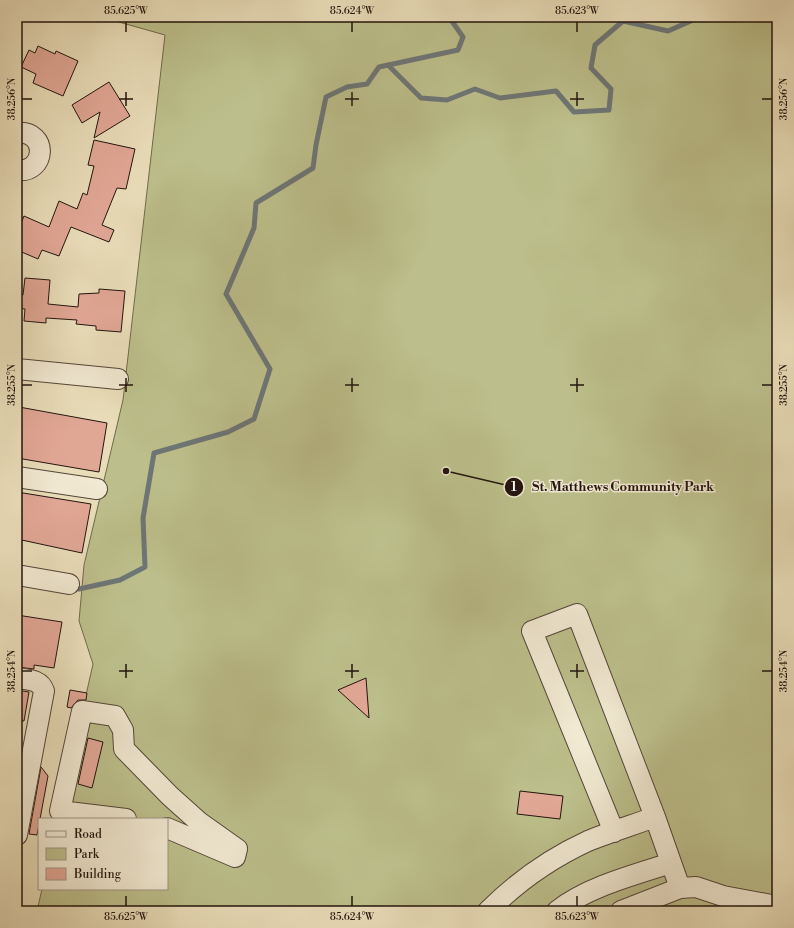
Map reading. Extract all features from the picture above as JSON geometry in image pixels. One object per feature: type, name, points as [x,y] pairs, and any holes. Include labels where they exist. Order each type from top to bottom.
[{"type":"street","points":[[17,133],[29,134],[35,138],[40,150],[40,156],[32,167],[26,170],[17,170]]},
{"type":"street","points":[[17,369],[118,379]]},
{"type":"street","points":[[17,477],[97,489]]},
{"type":"street","points":[[17,575],[69,584]]},
{"type":"street","points":[[614,832],[532,631],[576,614],[655,817],[680,888]]},
{"type":"street","points":[[17,678],[37,682],[42,685],[44,691],[17,835]]},
{"type":"street","points":[[118,818],[60,811],[82,711],[115,716],[123,730],[124,749],[170,796],[199,822],[237,849],[235,856],[168,828]]},
{"type":"street","points":[[488,911],[507,892],[547,863],[588,841],[655,817]]},
{"type":"street","points":[[557,911],[567,903],[615,881],[671,862]]},
{"type":"street","points":[[621,911],[680,888],[696,886],[723,896],[777,906]]},
{"type":"green space","points":[[101,17],[777,17],[777,911],[37,911],[42,890],[168,890],[168,818],[58,818],[93,664],[79,621],[84,565],[123,400],[165,35]]},
{"type":"building","points":[[38,46],[55,54],[56,51],[78,61],[63,96],[33,83],[36,74],[21,67],[29,50],[35,53]]},
{"type":"building","points":[[109,82],[130,116],[94,138],[100,112],[82,123],[72,105]]},
{"type":"building","points":[[94,140],[135,149],[126,189],[117,188],[102,225],[114,230],[109,242],[71,227],[59,256],[42,250],[38,259],[17,250],[17,233],[24,216],[49,227],[59,201],[77,209],[83,193],[87,195],[94,166],[88,165]]},
{"type":"building","points":[[25,278],[50,280],[48,304],[78,307],[79,294],[99,293],[99,289],[125,291],[121,332],[96,330],[96,326],[76,324],[77,320],[46,318],[46,323],[24,321],[25,309],[17,308],[17,295],[23,295]]},
{"type":"building","points":[[19,407],[107,423],[99,472],[17,458],[17,420]]},
{"type":"building","points":[[17,492],[91,504],[82,553],[17,539]]},
{"type":"building","points":[[17,615],[62,622],[54,668],[34,665],[34,669],[17,667]]},
{"type":"building","points":[[366,678],[369,718],[338,690]]},
{"type":"building","points":[[17,690],[29,692],[24,721],[17,720]]},
{"type":"building","points":[[70,690],[87,693],[86,700],[78,700],[71,708],[67,707]]},
{"type":"building","points":[[88,738],[103,742],[92,788],[78,784]]},
{"type":"building","points":[[41,767],[48,776],[40,818],[38,818],[37,835],[29,834]]},
{"type":"building","points":[[520,791],[563,796],[560,819],[517,814]]},
{"type":"waterway","points":[[79,589],[120,580],[145,567],[143,518],[154,453],[228,432],[254,419],[270,369],[226,294],[254,228],[256,203],[313,168],[326,97],[347,87],[367,84],[379,67],[458,50],[463,37],[449,17]]},
{"type":"waterway","points":[[388,65],[421,98],[447,100],[475,89],[500,98],[556,91],[574,112],[609,110],[611,89],[591,68],[595,45],[623,21],[668,31],[700,17]]},
{"type":"place","name":"St. Matthews Community Park","points":[[446,471]]}]
